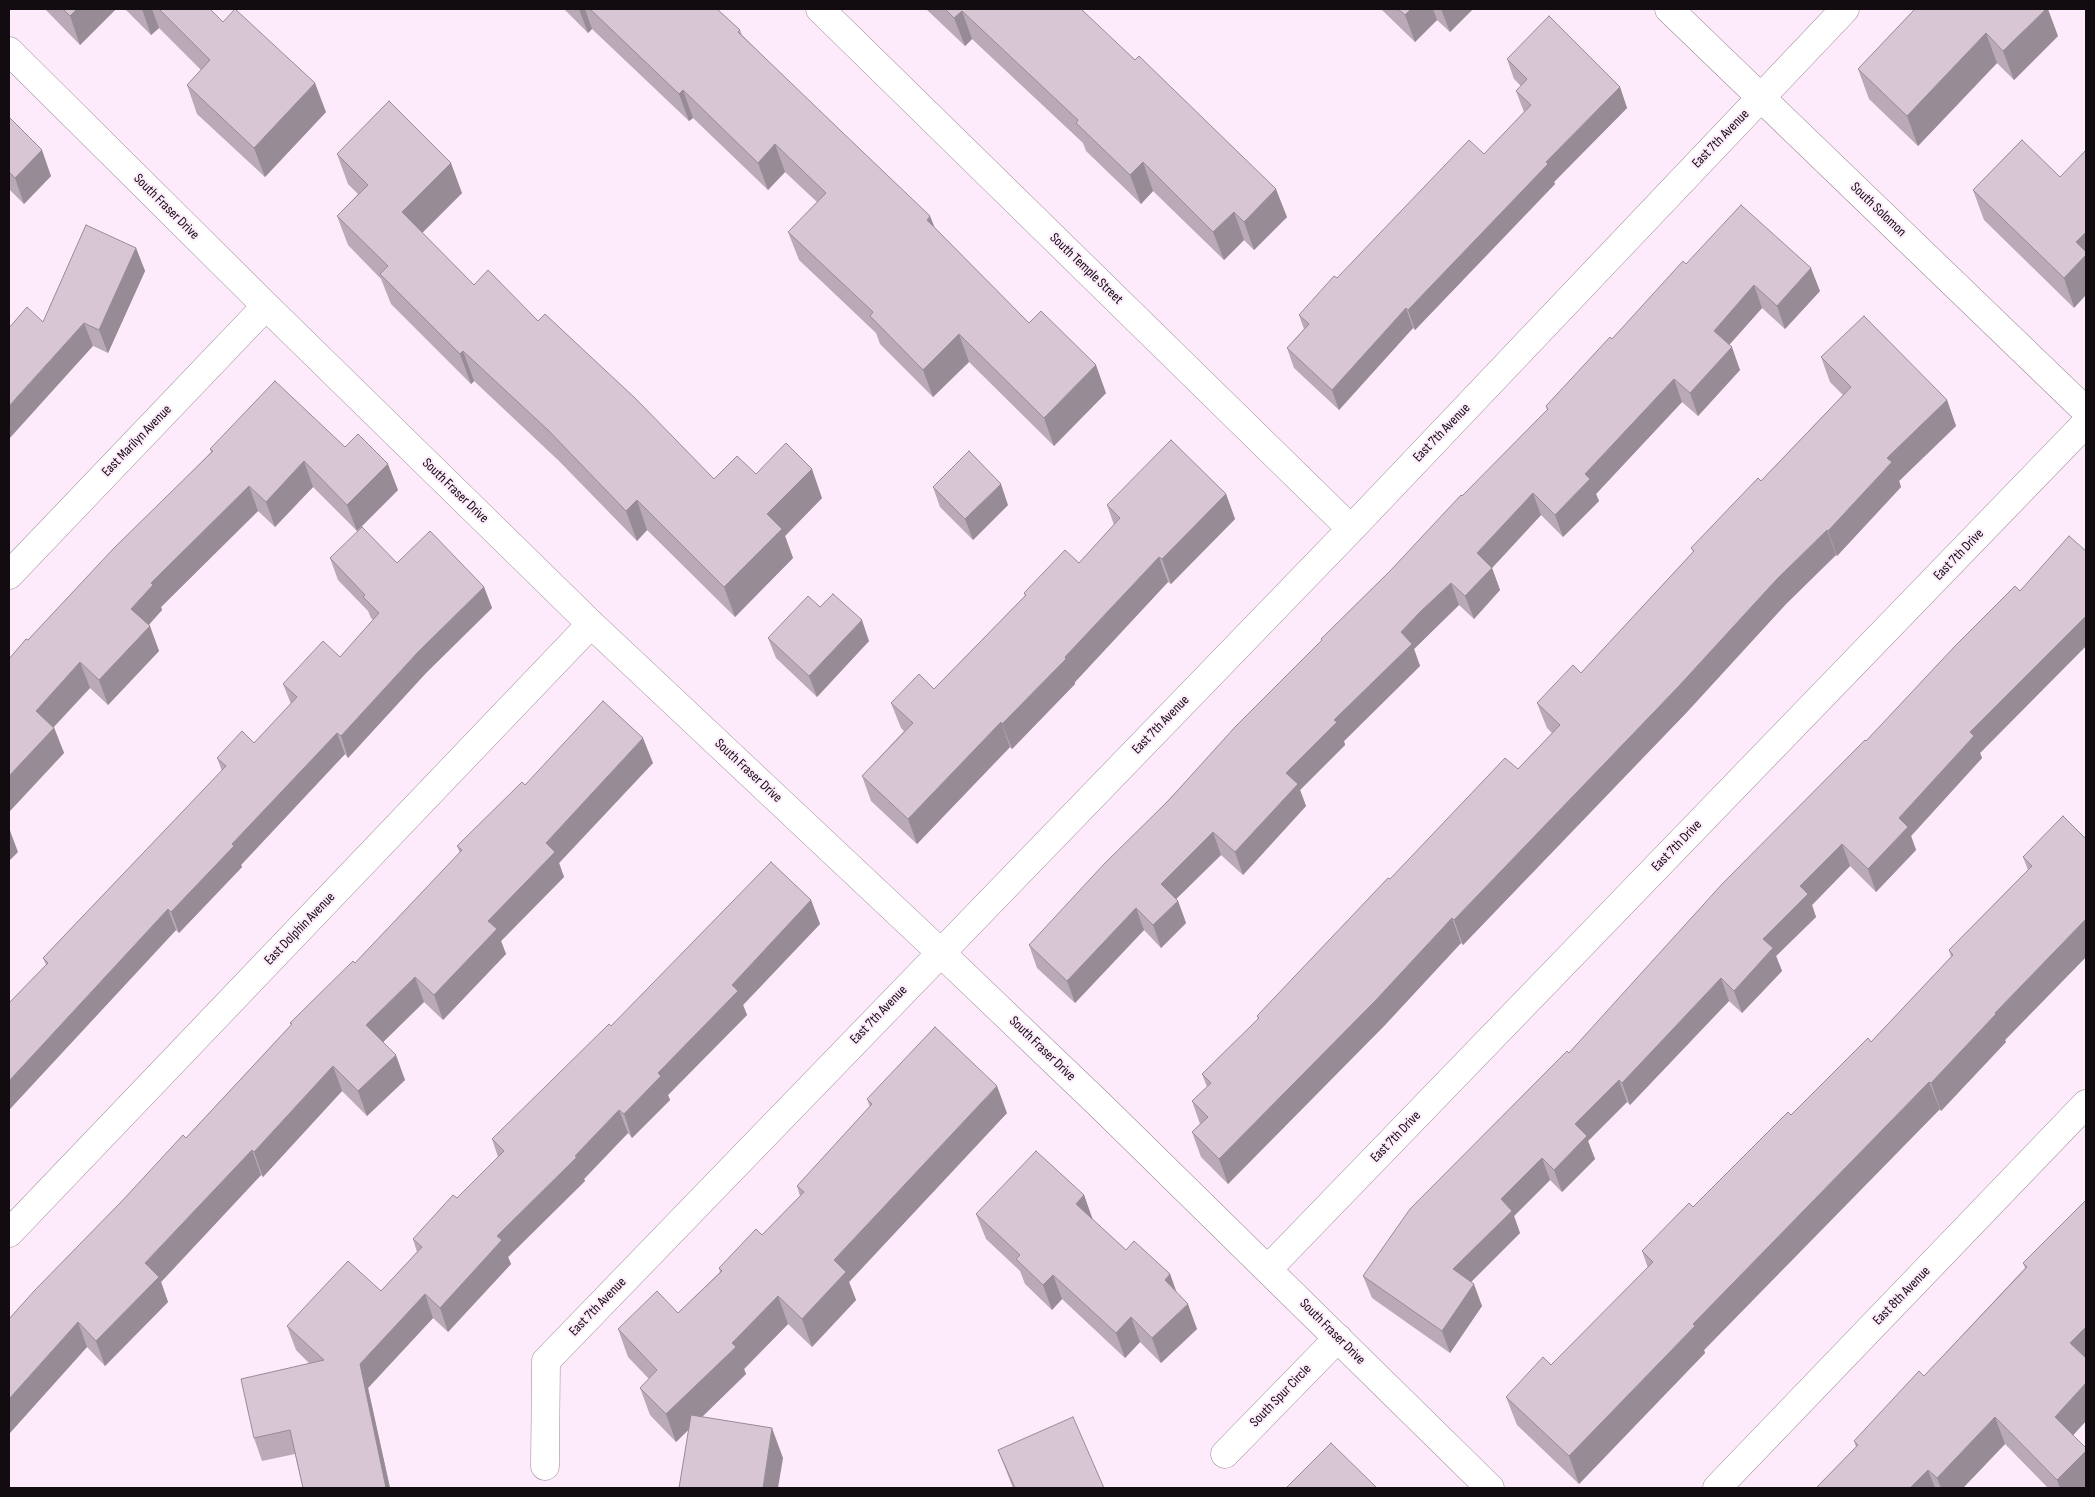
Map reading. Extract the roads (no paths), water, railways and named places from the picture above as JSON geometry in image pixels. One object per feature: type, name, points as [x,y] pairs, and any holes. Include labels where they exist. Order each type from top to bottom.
[{"type":"street","name":"South Temple Street","points":[[820,9],[1351,529]]},
{"type":"street","name":"South Solomon","points":[[1669,9],[2086,411]]},
{"type":"street","name":"East 7th Avenue","points":[[545,1466],[546,1361],[1351,529],[1845,9]]},
{"type":"street","name":"South Fraser Drive","points":[[9,51],[591,624],[940,952],[1268,1269],[1490,1488]]},
{"type":"street","name":"East Marilyn Avenue","points":[[9,575],[266,306]]},
{"type":"street","name":"East 7th Drive","points":[[1268,1269],[2086,423]]},
{"type":"street","name":"East Dolphin Avenue","points":[[9,1233],[591,624]]},
{"type":"street","name":"East 8th Avenue","points":[[1717,1488],[2086,1104]]},
{"type":"street","name":"South Spur Circle","points":[[1225,1454],[1338,1338]]}]
